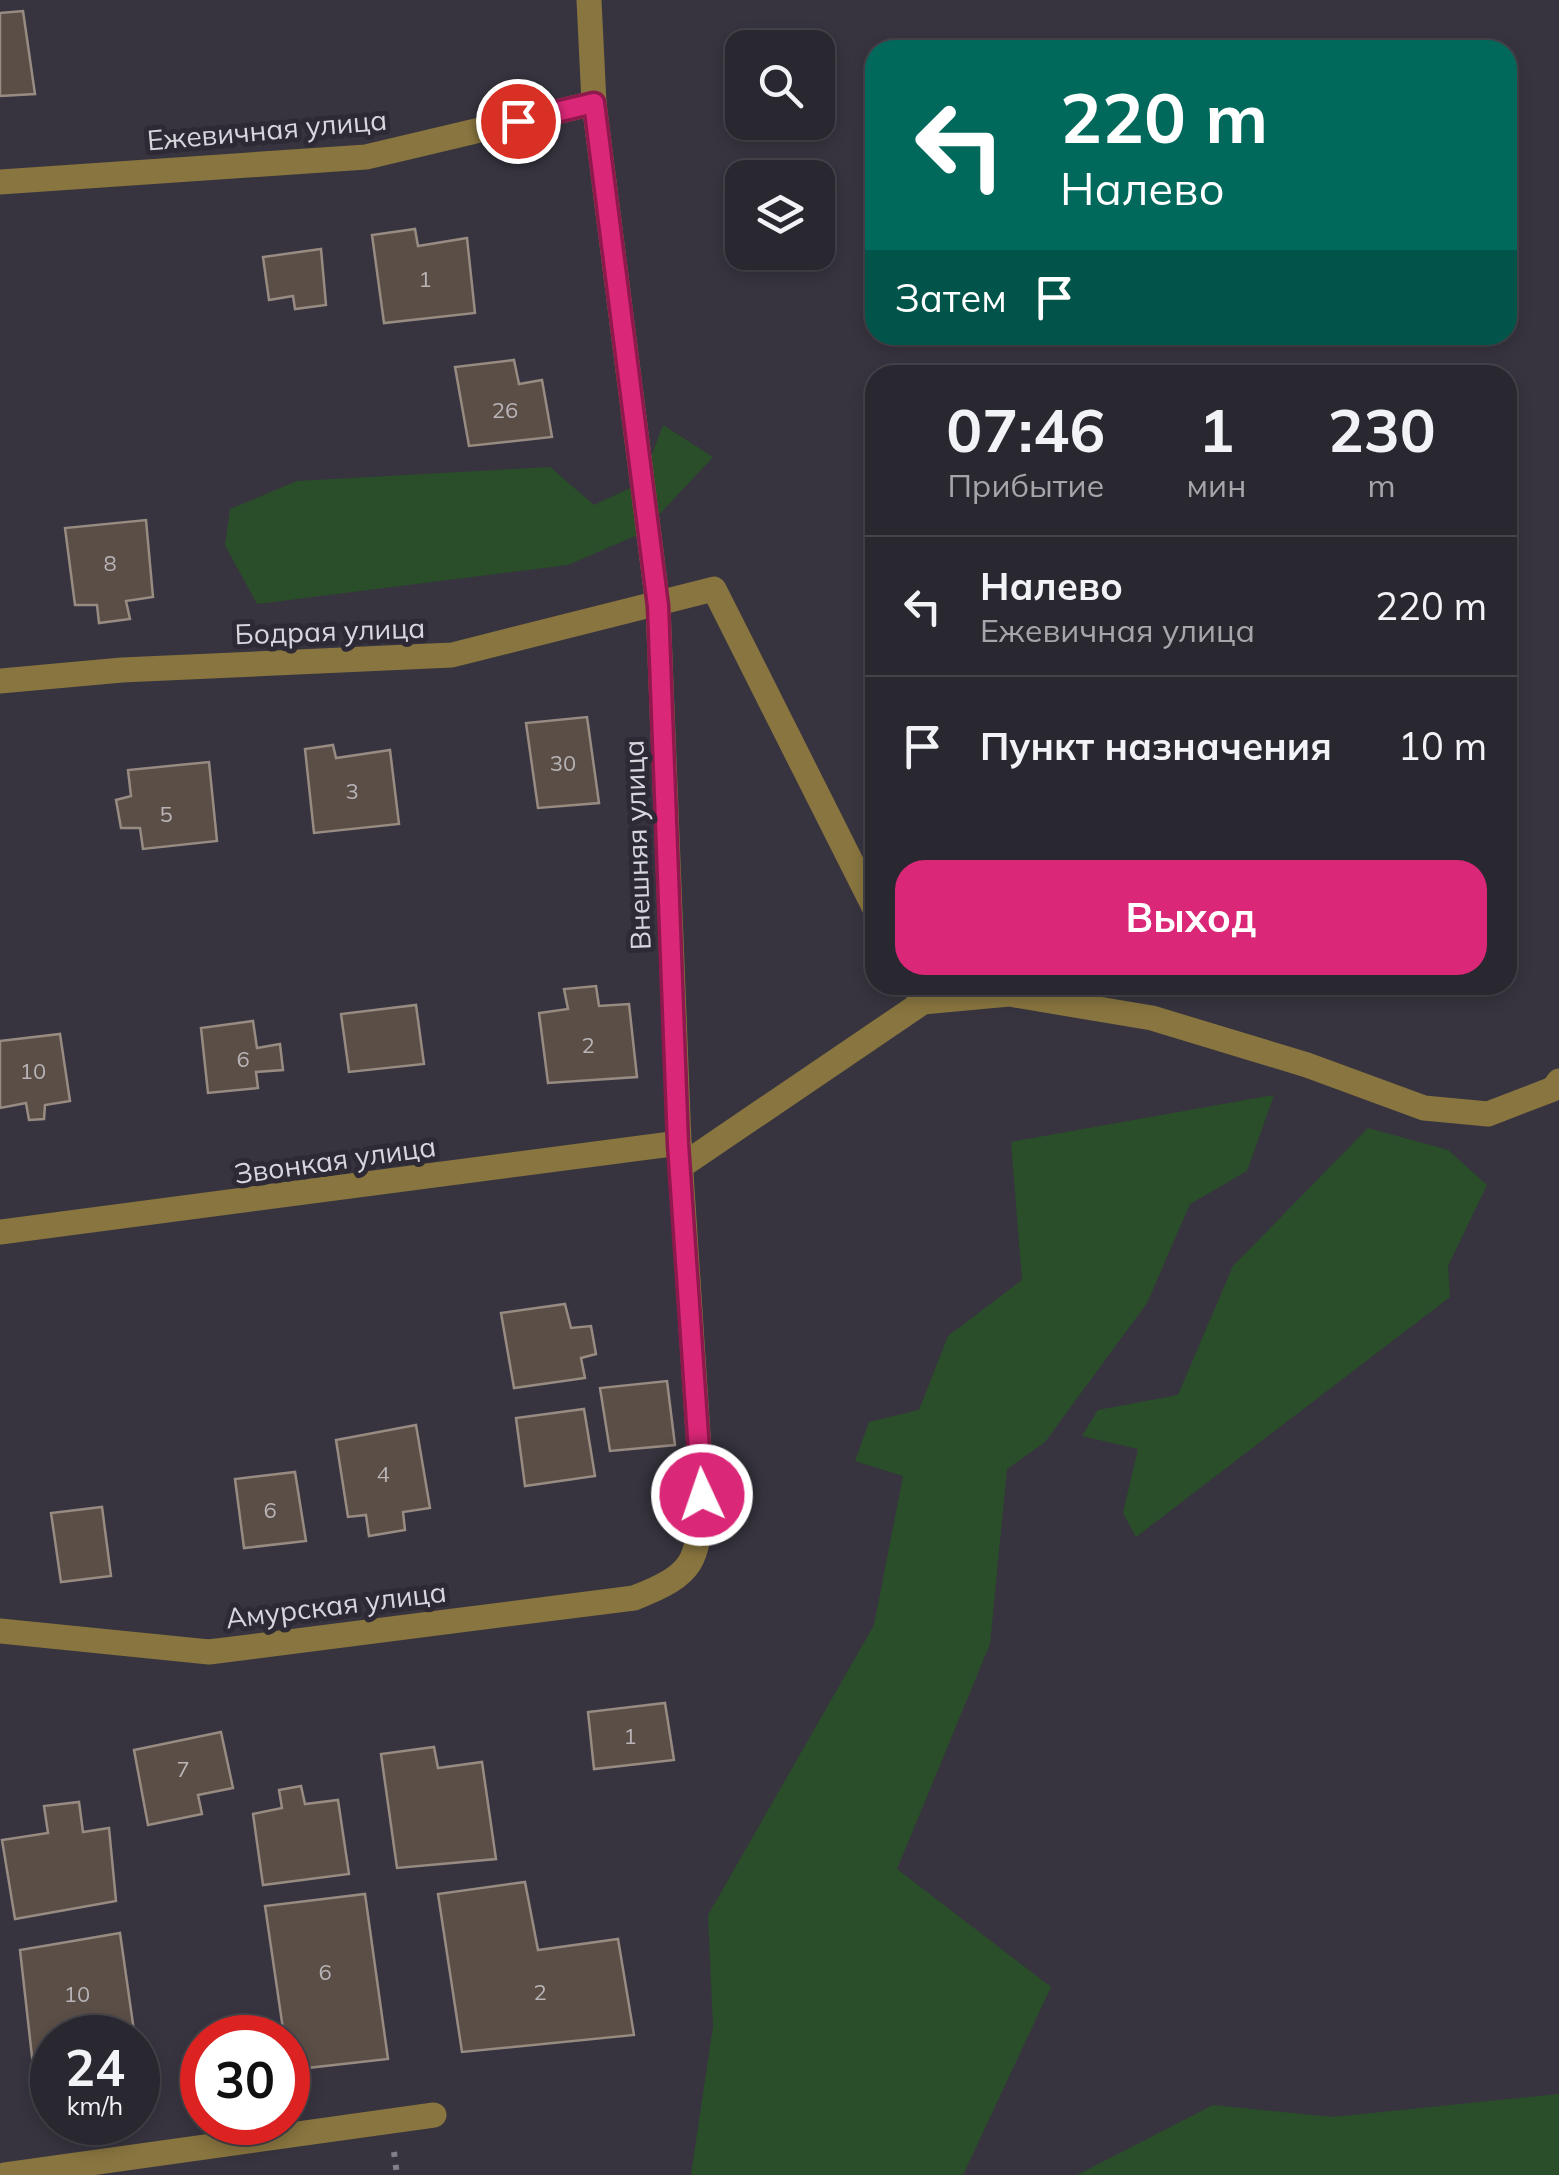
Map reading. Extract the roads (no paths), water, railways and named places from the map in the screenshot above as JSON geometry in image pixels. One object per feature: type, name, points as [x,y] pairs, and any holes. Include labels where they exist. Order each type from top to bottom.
[{"type":"street","name":"Внешняя улица","points":[[589,0],[594,103],[658,606],[679,1155],[702,1495],[698,1551],[676,1582]]},
{"type":"street","name":"Ежевичная улица","points":[[0,182],[366,157],[594,103]]},
{"type":"street","name":"Бодрая улица","points":[[0,681],[122,670],[452,655],[714,589],[865,889]]},
{"type":"street","points":[[679,1155],[917,995]]},
{"type":"street","points":[[1015,995],[1152,1018],[1307,1065],[1424,1108],[1488,1114],[1553,1089],[1559,1081]]},
{"type":"street","name":"Звонкая улица","points":[[0,1232],[679,1155]]},
{"type":"street","name":"Амурская улица","points":[[0,1632],[209,1652],[634,1598],[676,1582]]},
{"type":"street","points":[[5,2175],[434,2115]]}]
